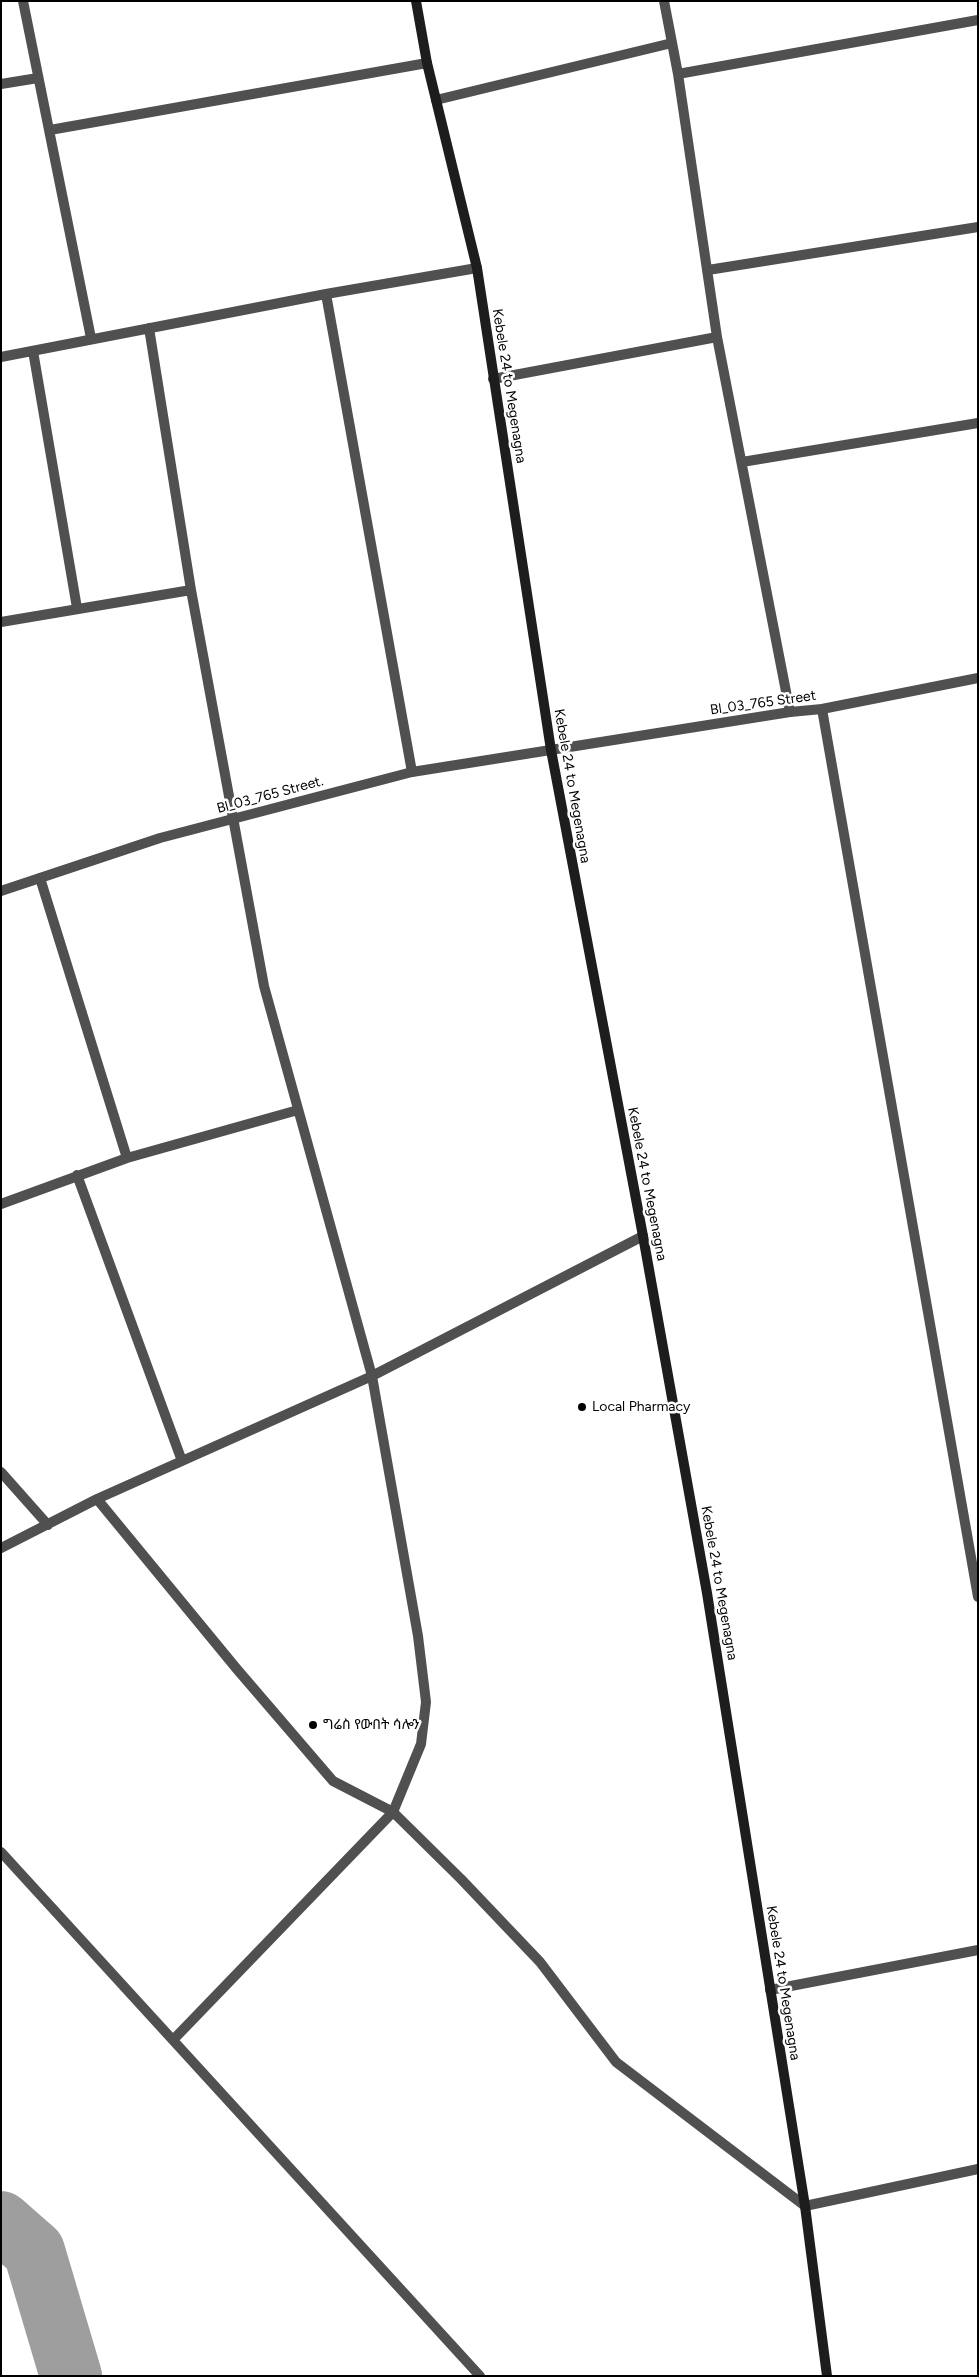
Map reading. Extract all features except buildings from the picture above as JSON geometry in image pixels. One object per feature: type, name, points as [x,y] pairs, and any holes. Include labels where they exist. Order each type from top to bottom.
[{"type":"main road","name":"Kebele 24 to Megenagna","points":[[416,1],[427,63],[477,268],[551,750],[708,1593],[805,2206],[827,2376]]},
{"type":"street","points":[[23,1],[91,338]]},
{"type":"street","points":[[664,1],[678,74],[717,337],[790,712]]},
{"type":"street","points":[[678,74],[978,20]]},
{"type":"street","points":[[436,100],[672,43]]},
{"type":"street","points":[[50,130],[427,63]]},
{"type":"street","points":[[1,84],[38,78]]},
{"type":"street","points":[[708,270],[978,227]]},
{"type":"street","points":[[1,357],[91,338],[326,294],[477,268]]},
{"type":"street","points":[[326,294],[412,772]]},
{"type":"street","points":[[149,328],[191,590],[264,986],[372,1376],[417,1626],[426,1702],[421,1744],[393,1812],[173,2040]]},
{"type":"street","points":[[493,379],[717,337]]},
{"type":"street","points":[[33,351],[77,608]]},
{"type":"street","points":[[742,462],[978,424]]},
{"type":"street","points":[[1,622],[191,590]]},
{"type":"street","name":"Bl_03_765 Street","points":[[551,750],[790,712],[822,709],[978,678]]},
{"type":"street","points":[[822,709],[978,1597]]},
{"type":"street","name":"Bl_03_765 Street.","points":[[1,891],[160,838],[412,772],[551,750]]},
{"type":"street","points":[[40,878],[127,1158]]},
{"type":"street","points":[[1,1204],[127,1158],[298,1110]]},
{"type":"street","points":[[77,1175],[182,1461]]},
{"type":"street","points":[[1,1548],[98,1499],[372,1376],[643,1236]]},
{"type":"street","points":[[1,1472],[48,1525]]},
{"type":"street","points":[[98,1499],[236,1668],[333,1781],[393,1812],[462,1879],[540,1962],[616,2062],[805,2206],[978,2169]]},
{"type":"street","points":[[1,1852],[480,2376]]},
{"type":"street","points":[[770,1990],[978,1950]]},
{"type":"waterway","points":[[1,2222],[34,2251],[71,2376]]},
{"type":"place","name":"Local Pharmacy","points":[[582,1407]]},
{"type":"place","name":"ግሬስ የውበት ሳሎን","points":[[313,1725]]}]
